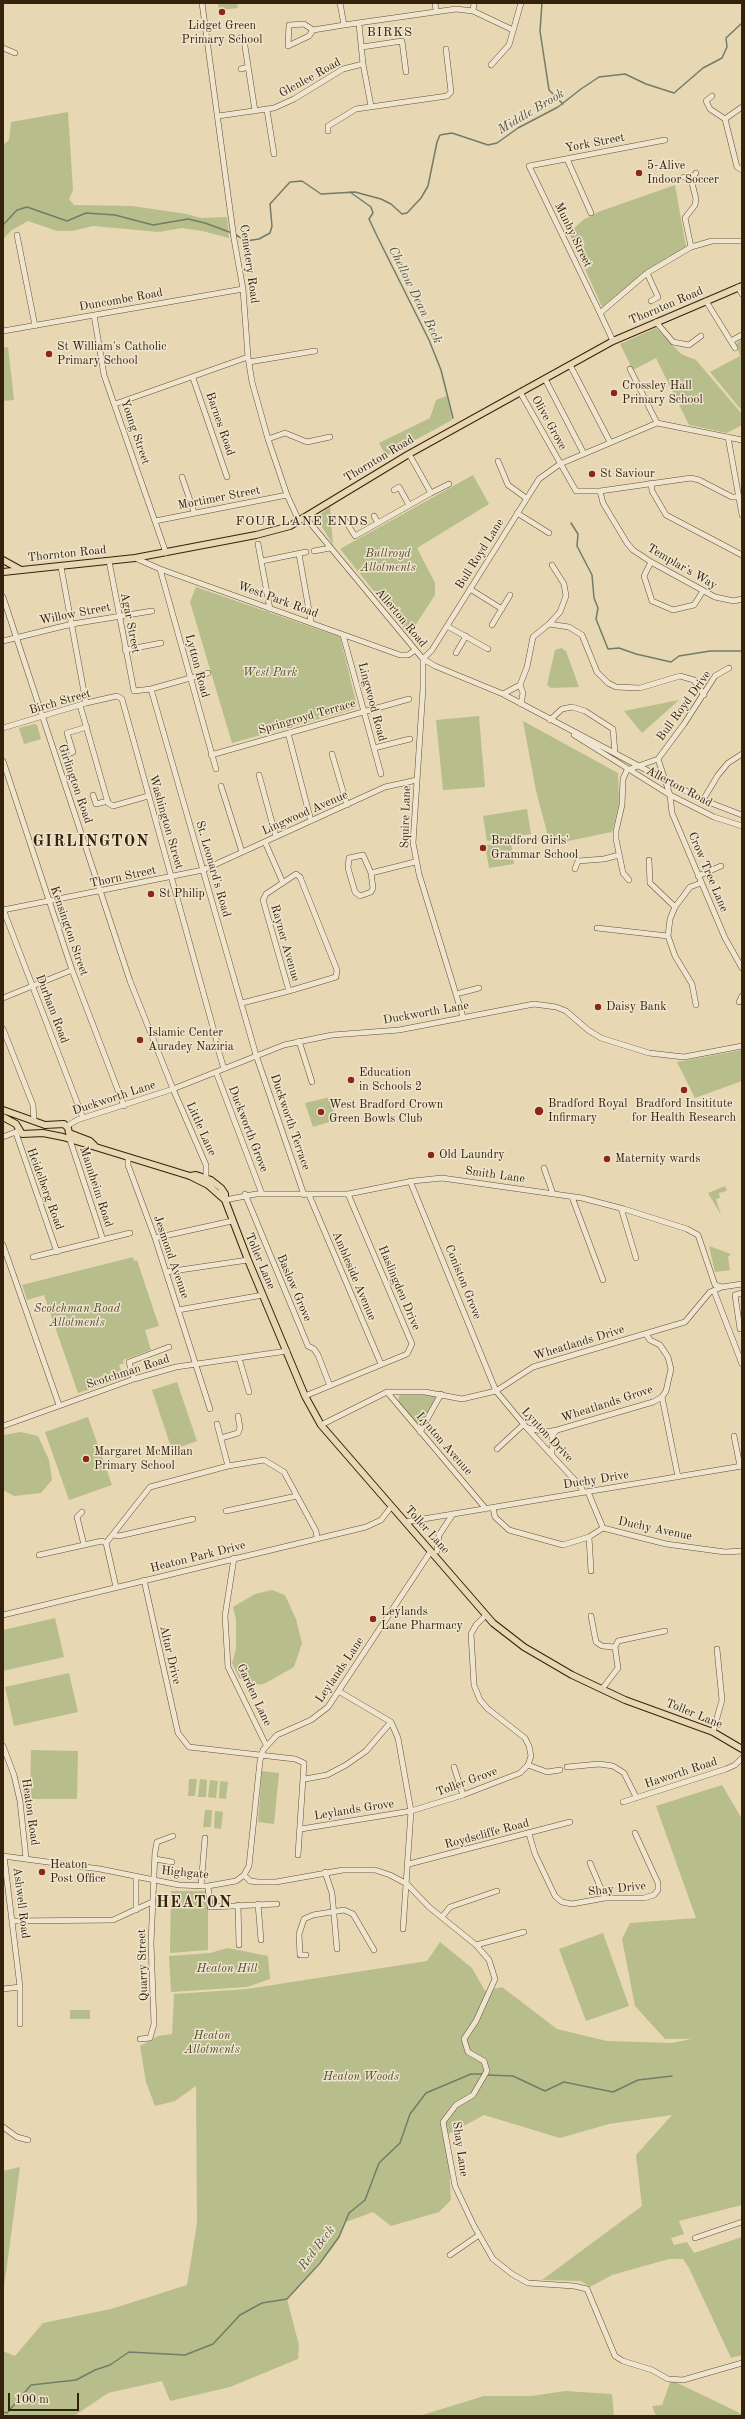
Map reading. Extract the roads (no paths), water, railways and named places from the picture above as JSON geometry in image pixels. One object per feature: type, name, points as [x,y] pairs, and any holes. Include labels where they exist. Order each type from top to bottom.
[{"type":"main road","name":"Thornton Road","points":[[3,572],[136,558],[278,530],[302,520],[409,454],[613,342],[656,322],[740,287]]},
{"type":"main road","points":[[3,560],[21,570]]},
{"type":"main road","points":[[3,1110],[26,1118],[45,1125],[60,1123],[67,1126],[69,1136],[63,1137],[47,1134],[24,1134],[17,1132],[16,1124],[18,1120],[26,1118]]},
{"type":"main road","points":[[3,1117],[16,1124]]},
{"type":"main road","name":"Toller Lane","points":[[69,1136],[90,1141],[94,1146],[190,1176],[213,1189],[225,1200]]},
{"type":"main road","name":"Toller Lane","points":[[190,1176],[196,1175],[206,1178],[221,1188],[225,1194],[225,1200],[232,1221],[248,1260],[305,1396],[321,1425],[391,1507],[434,1551],[486,1615],[524,1647],[572,1675],[602,1689],[713,1732],[742,1749]]},
{"type":"main road","points":[[200,1182],[206,1178]]},
{"type":"street","name":"Cemetery Road","points":[[202,3],[234,239],[243,289],[248,360],[255,396],[268,439],[287,495],[302,520]]},
{"type":"street","points":[[340,3],[344,25]]},
{"type":"street","points":[[435,3],[436,10]]},
{"type":"street","points":[[473,11],[474,3]]},
{"type":"street","points":[[491,65],[509,45],[521,3]]},
{"type":"street","points":[[313,30],[309,36],[288,46],[289,25],[304,24],[313,30],[359,24],[436,10],[456,9],[473,11],[513,30]]},
{"type":"street","points":[[359,24],[363,64],[371,106]]},
{"type":"street","points":[[240,38],[244,40],[255,111]]},
{"type":"street","points":[[362,47],[402,41],[406,72]]},
{"type":"street","points":[[3,48],[15,53]]},
{"type":"street","points":[[328,131],[328,126],[356,109],[371,106],[388,106],[447,96],[451,92],[446,49]]},
{"type":"street","name":"Glenlee Road","points":[[218,116],[267,110],[294,99],[320,81],[343,69],[363,64]]},
{"type":"street","points":[[241,69],[248,67]]},
{"type":"street","points":[[712,96],[706,101],[710,109],[725,119],[737,167],[742,170]]},
{"type":"street","points":[[725,119],[742,108]]},
{"type":"street","points":[[267,110],[274,154]]},
{"type":"street","name":"York Street","points":[[529,166],[665,140]]},
{"type":"street","points":[[567,158],[591,213]]},
{"type":"street","name":"Munby Street","points":[[529,166],[613,342]]},
{"type":"street","points":[[691,179],[696,173]]},
{"type":"street","points":[[684,177],[691,179]]},
{"type":"street","points":[[691,179],[696,199],[695,205],[685,218],[691,247]]},
{"type":"street","points":[[17,235],[35,326]]},
{"type":"street","points":[[600,313],[648,273],[691,247],[712,241],[742,241]]},
{"type":"street","points":[[648,273],[658,297],[651,301]]},
{"type":"street","points":[[740,287],[742,294]]},
{"type":"street","name":"Duncombe Road","points":[[3,332],[243,289]]},
{"type":"street","points":[[706,301],[735,348]]},
{"type":"street","name":"Young Street","points":[[94,315],[104,375],[166,553]]},
{"type":"street","points":[[656,322],[673,342],[689,345],[701,336]]},
{"type":"street","points":[[731,340],[742,335]]},
{"type":"street","points":[[115,404],[248,360],[315,351]]},
{"type":"street","points":[[570,365],[610,442]]},
{"type":"street","points":[[630,369],[657,423],[742,440]]},
{"type":"street","name":"Barnes Road","points":[[193,378],[227,477]]},
{"type":"street","points":[[545,379],[584,454]]},
{"type":"street","name":"Olive Grove","points":[[520,392],[575,491],[600,491]]},
{"type":"street","name":"Bull Royd Lane","points":[[423,659],[432,650],[539,479],[560,464],[657,423]]},
{"type":"street","points":[[268,439],[285,433],[307,442],[330,437]]},
{"type":"street","points":[[728,437],[742,515]]},
{"type":"street","points":[[409,454],[431,493]]},
{"type":"street","points":[[498,461],[508,485],[526,498]]},
{"type":"street","points":[[182,478],[194,512]]},
{"type":"street","points":[[600,491],[691,478],[699,480],[732,497],[738,497]]},
{"type":"street","points":[[651,483],[652,491],[666,515],[742,555]]},
{"type":"street","points":[[345,520],[354,536],[449,484]]},
{"type":"street","points":[[394,490],[399,487],[409,505]]},
{"type":"street","name":"Templar's Way","points":[[600,491],[603,503],[627,543],[651,562],[724,601],[742,599]]},
{"type":"street","name":"Mortimer Street","points":[[155,521],[194,512],[287,495]]},
{"type":"street","points":[[517,513],[549,533]]},
{"type":"street","points":[[374,516],[378,523]]},
{"type":"street","name":"Allerton Road","points":[[302,520],[330,548],[423,659],[435,666],[503,694],[703,800],[742,815]]},
{"type":"street","points":[[258,544],[270,608]]},
{"type":"street","points":[[314,551],[330,548]]},
{"type":"street","points":[[262,561],[306,552]]},
{"type":"street","points":[[299,554],[311,622]]},
{"type":"street","name":"West Park Road","points":[[136,558],[160,569],[400,655],[408,655],[414,650]]},
{"type":"street","name":"Agar Street","points":[[108,561],[132,688],[137,692],[151,689]]},
{"type":"street","points":[[651,562],[644,576],[652,601],[673,610],[694,605],[703,591]]},
{"type":"street","points":[[503,694],[520,685],[527,667],[533,637],[549,624],[560,612],[566,596],[564,584],[552,565]]},
{"type":"street","points":[[61,567],[86,704]]},
{"type":"street","name":"Lytton Road","points":[[160,569],[216,769]]},
{"type":"street","points":[[470,589],[502,609]]},
{"type":"street","points":[[492,625],[510,595]]},
{"type":"street","name":"Girlington Road","points":[[3,597],[130,981],[173,1089]]},
{"type":"street","name":"Willow Street","points":[[3,641],[72,624],[152,611]]},
{"type":"street","points":[[549,624],[569,627],[582,635],[597,672],[608,683],[616,687],[640,688],[680,676],[694,680],[704,696]]},
{"type":"street","points":[[447,626],[488,649]]},
{"type":"street","name":"Lingwood Road","points":[[343,635],[381,774]]},
{"type":"street","points":[[456,652],[466,636]]},
{"type":"street","points":[[125,650],[161,643]]},
{"type":"street","name":"Squire Lane","points":[[423,659],[417,780],[412,843],[415,862],[464,1017]]},
{"type":"street","name":"Bull Royd Drive","points":[[627,770],[637,765],[658,759],[704,696],[715,676],[729,668]]},
{"type":"street","points":[[151,689],[208,673]]},
{"type":"street","points":[[520,685],[523,693],[521,704]]},
{"type":"street","name":"St. Leonard's Road","points":[[151,689],[256,1055]]},
{"type":"street","name":"Birch Street","points":[[3,728],[42,718],[80,705],[117,696],[122,698]]},
{"type":"street","name":"Washington Street","points":[[122,698],[217,1042]]},
{"type":"street","name":"Springroyd Terrace","points":[[211,755],[409,699]]},
{"type":"street","points":[[80,705],[108,802],[113,806],[148,796]]},
{"type":"street","points":[[550,720],[562,710],[572,707],[585,711],[613,729],[615,753]]},
{"type":"street","name":"Allerton Road","points":[[550,720],[627,770],[670,795],[714,817],[742,826]]},
{"type":"street","points":[[66,755],[73,752],[67,733],[87,726]]},
{"type":"street","points":[[288,733],[311,821]]},
{"type":"street","points":[[374,748],[410,739]]},
{"type":"street","points":[[332,754],[347,805]]},
{"type":"street","points":[[703,800],[728,763],[742,754]]},
{"type":"street","name":"Bull Royd Drive","points":[[658,759],[665,780]]},
{"type":"street","name":"Kensington Street","points":[[3,761],[48,902],[72,970],[124,1106]]},
{"type":"street","points":[[627,770],[623,779],[622,805],[616,831],[623,873],[629,880]]},
{"type":"street","points":[[259,775],[276,837]]},
{"type":"street","name":"Lingwood Avenue","points":[[203,870],[385,787],[417,780]]},
{"type":"street","name":"Crow Tree Lane","points":[[665,780],[670,795],[672,812],[698,876],[725,938],[742,968]]},
{"type":"street","points":[[221,786],[242,852]]},
{"type":"street","points":[[93,795],[96,804],[108,802]]},
{"type":"street","points":[[265,842],[283,883]]},
{"type":"street","points":[[363,855],[371,873],[373,888],[371,892],[360,896],[355,892],[348,868],[350,858],[363,855]]},
{"type":"street","points":[[573,858],[578,861],[604,859],[619,855]]},
{"type":"street","points":[[649,860],[650,883],[676,907]]},
{"type":"street","points":[[575,869],[578,861]]},
{"type":"street","points":[[371,873],[415,862]]},
{"type":"street","points":[[698,876],[720,866]]},
{"type":"street","name":"Thorn Street","points":[[3,909],[101,892],[203,870]]},
{"type":"street","points":[[616,876],[623,873]]},
{"type":"street","name":"Rayner Avenue","points":[[296,874],[300,878],[338,970],[336,977],[289,991],[263,900],[266,894],[283,883],[296,874]]},
{"type":"street","points":[[696,1005],[692,984],[674,956],[668,936],[670,919],[676,907],[690,887],[701,883]]},
{"type":"street","name":"Durham Road","points":[[3,909],[82,1118]]},
{"type":"street","points":[[597,928],[668,936]]},
{"type":"street","points":[[3,998],[72,970]]},
{"type":"street","points":[[460,992],[479,988]]},
{"type":"street","points":[[242,1003],[289,991]]},
{"type":"street","points":[[739,1002],[742,996]]},
{"type":"street","name":"Duckworth Lane","points":[[67,1126],[82,1118],[124,1106],[173,1089],[256,1055],[299,1041],[332,1035],[399,1030],[520,1006],[546,1004],[566,1011],[588,1030],[601,1038],[649,1053],[684,1057],[742,1046]]},
{"type":"street","points":[[3,1029],[33,1105],[34,1121]]},
{"type":"street","points":[[299,1041],[312,1082]]},
{"type":"street","points":[[218,1049],[224,1069]]},
{"type":"street","name":"Duckworth Terrace","points":[[256,1055],[307,1195]]},
{"type":"street","name":"Duckworth Grove","points":[[216,1072],[262,1194]]},
{"type":"street","name":"Little Lane","points":[[173,1089],[206,1165],[206,1178]]},
{"type":"street","points":[[3,1137],[17,1132]]},
{"type":"street","name":"Heidelberg Road","points":[[17,1132],[57,1252]]},
{"type":"street","name":"Mannheim Road","points":[[69,1136],[103,1240]]},
{"type":"street","name":"Jesmond Avenue","points":[[128,1157],[128,1165],[155,1238],[210,1409]]},
{"type":"street","points":[[544,1168],[554,1194]]},
{"type":"street","name":"Smith Lane","points":[[225,1200],[245,1194],[348,1194],[410,1181],[442,1178],[572,1197],[621,1208],[687,1229],[698,1235],[715,1285],[722,1287]]},
{"type":"street","name":"Coniston Grove","points":[[410,1181],[496,1391]]},
{"type":"street","name":"Baslow Grove","points":[[245,1194],[308,1346],[314,1349],[318,1355],[330,1386]]},
{"type":"street","name":"Haslingden Drive","points":[[305,1396],[407,1354],[412,1344],[348,1194]]},
{"type":"street","name":"Ambleside Avenue","points":[[307,1195],[381,1364]]},
{"type":"street","points":[[572,1197],[603,1280]]},
{"type":"street","points":[[621,1208],[636,1258]]},
{"type":"street","points":[[155,1238],[232,1221]]},
{"type":"street","points":[[33,1257],[130,1233]]},
{"type":"street","points":[[3,1244],[59,1405]]},
{"type":"street","points":[[166,1272],[248,1260]]},
{"type":"street","name":"Wheatlands Drive","points":[[321,1425],[387,1392],[425,1392],[462,1399],[496,1391],[532,1367],[686,1322],[710,1292],[722,1287],[742,1284]]},
{"type":"street","points":[[714,1290],[740,1354],[742,1364]]},
{"type":"street","points":[[742,1294],[734,1295],[740,1329],[742,1329]]},
{"type":"street","points":[[178,1310],[263,1295]]},
{"type":"street","points":[[646,1334],[650,1340],[660,1345],[669,1363],[670,1378],[662,1397],[678,1477]]},
{"type":"street","points":[[134,1379],[129,1362],[169,1347]]},
{"type":"street","name":"Scotchman Road","points":[[3,1426],[134,1379],[176,1367],[287,1351]]},
{"type":"street","points":[[239,1358],[248,1392]]},
{"type":"street","name":"Lynton Drive","points":[[496,1391],[525,1426],[585,1492]]},
{"type":"street","name":"Lynton Avenue","points":[[387,1392],[486,1509]]},
{"type":"street","points":[[420,1432],[441,1394]]},
{"type":"street","name":"Wheatlands Grove","points":[[525,1426],[546,1432],[557,1430],[653,1402],[662,1397]]},
{"type":"street","points":[[221,1438],[238,1434],[240,1428],[238,1416]]},
{"type":"street","points":[[217,1424],[228,1466]]},
{"type":"street","points":[[497,1449],[525,1426]]},
{"type":"street","name":"Wheatlands Grove","points":[[552,1454],[552,1435],[557,1430]]},
{"type":"street","points":[[734,1436],[741,1466]]},
{"type":"street","points":[[106,1543],[114,1535],[150,1487],[228,1466],[264,1460],[284,1472],[316,1531],[317,1538]]},
{"type":"street","name":"Duchy Drive","points":[[405,1522],[741,1466]]},
{"type":"street","name":"Duchy Avenue","points":[[585,1492],[603,1528],[666,1544],[725,1552],[742,1551]]},
{"type":"street","points":[[226,1511],[297,1496]]},
{"type":"street","name":"Heaton Park Drive","points":[[3,1615],[366,1527],[381,1520],[391,1507]]},
{"type":"street","points":[[493,1508],[495,1518],[500,1524],[521,1534],[563,1545],[589,1537],[603,1528]]},
{"type":"street","points":[[82,1512],[77,1517],[84,1545]]},
{"type":"street","points":[[434,1551],[439,1535],[453,1514]]},
{"type":"street","points":[[114,1535],[119,1536],[193,1519]]},
{"type":"street","points":[[589,1537],[591,1572]]},
{"type":"street","points":[[39,1555],[102,1541],[106,1543]]},
{"type":"street","points":[[106,1543],[116,1587]]},
{"type":"street","name":"Leylands Lane","points":[[244,1875],[249,1866],[261,1755],[266,1745],[277,1735],[318,1716],[340,1692],[434,1551]]},
{"type":"street","name":"Garden Lane","points":[[234,1558],[225,1616],[228,1668],[266,1745]]},
{"type":"street","name":"Altar Drive","points":[[144,1580],[178,1733],[190,1747],[261,1755]]},
{"type":"street","points":[[486,1615],[476,1625],[471,1634],[474,1685],[480,1700],[488,1709],[525,1738],[529,1746],[531,1756],[528,1766],[547,1772],[560,1770]]},
{"type":"street","points":[[591,1616],[596,1642],[602,1646],[615,1647]]},
{"type":"street","points":[[602,1689],[618,1668],[615,1647],[618,1640],[665,1631]]},
{"type":"street","points":[[713,1732],[722,1700],[718,1649]]},
{"type":"street","points":[[340,1692],[391,1722],[398,1738],[411,1812],[409,1864],[403,1929]]},
{"type":"street","points":[[305,1778],[327,1775],[346,1765],[366,1751],[391,1722]]},
{"type":"street","name":"Heaton Road","points":[[3,1746],[14,1775],[20,1801],[26,1858]]},
{"type":"street","points":[[261,1755],[295,1759],[304,1763],[305,1778],[298,1855]]},
{"type":"street","name":"Haworth Road","points":[[622,1802],[726,1769],[735,1765],[742,1758]]},
{"type":"street","points":[[566,1767],[599,1764],[613,1766],[624,1773],[636,1798]]},
{"type":"street","name":"Toller Grove","points":[[411,1812],[463,1795],[520,1773],[528,1766]]},
{"type":"street","points":[[454,1767],[463,1795]]},
{"type":"street","name":"Leylands Grove","points":[[301,1829],[411,1812]]},
{"type":"street","name":"Roydscliffe Road","points":[[409,1864],[529,1834],[570,1822]]},
{"type":"street","name":"Shay Drive","points":[[529,1834],[538,1861],[555,1896],[562,1902],[572,1904],[605,1898],[644,1898],[654,1895],[658,1890],[658,1883],[635,1833]]},
{"type":"street","name":"Quarry Street","points":[[140,2039],[150,2038],[154,2024],[152,1880],[157,1842],[173,1836]]},
{"type":"street","points":[[201,1886],[205,1838]]},
{"type":"street","name":"Highgate","points":[[4,1856],[26,1858],[152,1880],[201,1886],[228,1884],[244,1875]]},
{"type":"street","name":"Ashwell Road","points":[[4,1856],[14,1921],[20,1987],[20,2024]]},
{"type":"street","points":[[155,1859],[172,1862]]},
{"type":"street","points":[[590,1863],[605,1898]]},
{"type":"street","points":[[244,1875],[250,1881],[276,1882],[325,1872],[374,1870],[390,1875],[407,1884]]},
{"type":"street","points":[[325,1872],[332,1893],[337,1949]]},
{"type":"street","points":[[136,1877],[136,1910]]},
{"type":"street","name":"Shay Lane","points":[[407,1884],[429,1907],[476,1945],[488,1960],[495,1979],[476,2021],[464,2039],[468,2052],[484,2061],[487,2071],[473,2095],[456,2105],[448,2113],[443,2122],[452,2176],[479,2235],[493,2259],[512,2274],[528,2283],[574,2286],[587,2289],[615,2356],[624,2361],[652,2370],[668,2379],[682,2380],[742,2363]]},
{"type":"street","points":[[208,1886],[210,1907],[277,1904]]},
{"type":"street","points":[[442,1917],[450,1908],[497,1892]]},
{"type":"street","points":[[14,1921],[113,1920],[152,1902]]},
{"type":"street","points":[[258,1904],[261,1940]]},
{"type":"street","points":[[238,1905],[239,1945]]},
{"type":"street","points":[[306,1955],[300,1955],[299,1934],[301,1922],[307,1916],[344,1910],[353,1914],[374,1950]]},
{"type":"street","points":[[476,1945],[524,1932]]},
{"type":"street","points":[[3,1989],[20,1987]]},
{"type":"street","points":[[3,2127],[17,2137],[28,2140]]},
{"type":"street","points":[[695,2238],[742,2222]]},
{"type":"street","points":[[450,2254],[479,2235]]},
{"type":"waterway","points":[[542,3],[540,31],[549,90],[563,104]]},
{"type":"waterway","name":"Middle Brook","points":[[236,235],[246,241],[259,239],[270,233],[272,226],[270,204],[290,182],[302,181],[321,194],[355,192],[381,199],[391,204],[402,214],[407,213],[421,198],[428,186],[437,142],[440,135],[452,133],[488,145],[497,143],[518,128],[558,107],[599,77],[625,74],[646,84],[674,93],[703,68],[722,58],[727,47],[726,38],[742,23]]},
{"type":"waterway","name":"Chellow Dean Beck","points":[[350,192],[371,207],[373,213],[369,219],[429,340],[441,370],[453,418]]},
{"type":"waterway","points":[[3,225],[17,210],[27,207],[67,221],[86,213],[115,215],[153,225],[188,219],[205,223],[232,233]]},
{"type":"waterway","name":"Chellow Dean Beck","points":[[571,523],[578,534],[577,546],[592,575],[594,598],[598,608],[596,619],[608,649],[619,648],[636,654],[671,662],[679,656],[710,651],[742,651]]},
{"type":"waterway","name":"Red Beck","points":[[3,2412],[7,2413],[31,2385],[76,2380],[95,2370],[110,2365],[129,2352],[185,2355],[213,2344],[240,2315],[262,2303],[287,2299],[320,2263],[339,2237],[349,2213],[365,2200],[379,2163],[400,2143],[410,2114],[426,2093],[471,2074],[484,2074]]},
{"type":"waterway","name":"Red Beck","points":[[487,2075],[513,2076],[545,2091],[564,2082],[613,2092],[638,2080],[672,2076]]},
{"type":"place","name":"Lidget Green Primary School","points":[[222,12]]},
{"type":"place","name":"5-Alive Indoor Soccer","points":[[639,173]]},
{"type":"place","name":"St William's Catholic Primary School","points":[[49,354]]},
{"type":"place","name":"Crossley Hall Primary School","points":[[614,393]]},
{"type":"place","name":"St Saviour","points":[[592,474]]},
{"type":"place","name":"Bradford Girls' Grammar School","points":[[483,848]]},
{"type":"place","name":"St Philip","points":[[151,894]]},
{"type":"place","name":"Daisy Bank","points":[[598,1007]]},
{"type":"place","name":"Islamic Center Auradey Naziria","points":[[140,1040]]},
{"type":"place","name":"Education in Schools 2","points":[[351,1080]]},
{"type":"place","name":"Bradford Insititute for Health Research","points":[[684,1090]]},
{"type":"place","name":"Bradford Royal Infirmary","points":[[539,1111]]},
{"type":"place","name":"West Bradford Crown Green Bowls Club","points":[[321,1112]]},
{"type":"place","name":"Old Laundry","points":[[431,1155]]},
{"type":"place","name":"Maternity wards","points":[[607,1159]]},
{"type":"place","name":"Margaret McMillan Primary School","points":[[86,1459]]},
{"type":"place","name":"Leylands Lane Pharmacy","points":[[373,1619]]},
{"type":"place","name":"Heaton Post Office","points":[[42,1872]]},
{"type":"district","name":"BIRKS","points":[[390,33]]},
{"type":"district","name":"FOUR LANE ENDS","points":[[302,522]]},
{"type":"district","name":"GIRLINGTON","points":[[91,842]]},
{"type":"district","name":"HEATON","points":[[194,1903]]},
{"type":"park label","name":"Bullroyd Allotments","points":[[388,561]]},
{"type":"park label","name":"West Park","points":[[270,673]]},
{"type":"park label","name":"Scotchman Road Allotments","points":[[77,1316]]},
{"type":"park label","name":"Heaton Hill","points":[[227,1969]]},
{"type":"park label","name":"Heaton Allotments","points":[[212,2043]]},
{"type":"park label","name":"Heaton Woods","points":[[361,2077]]}]
